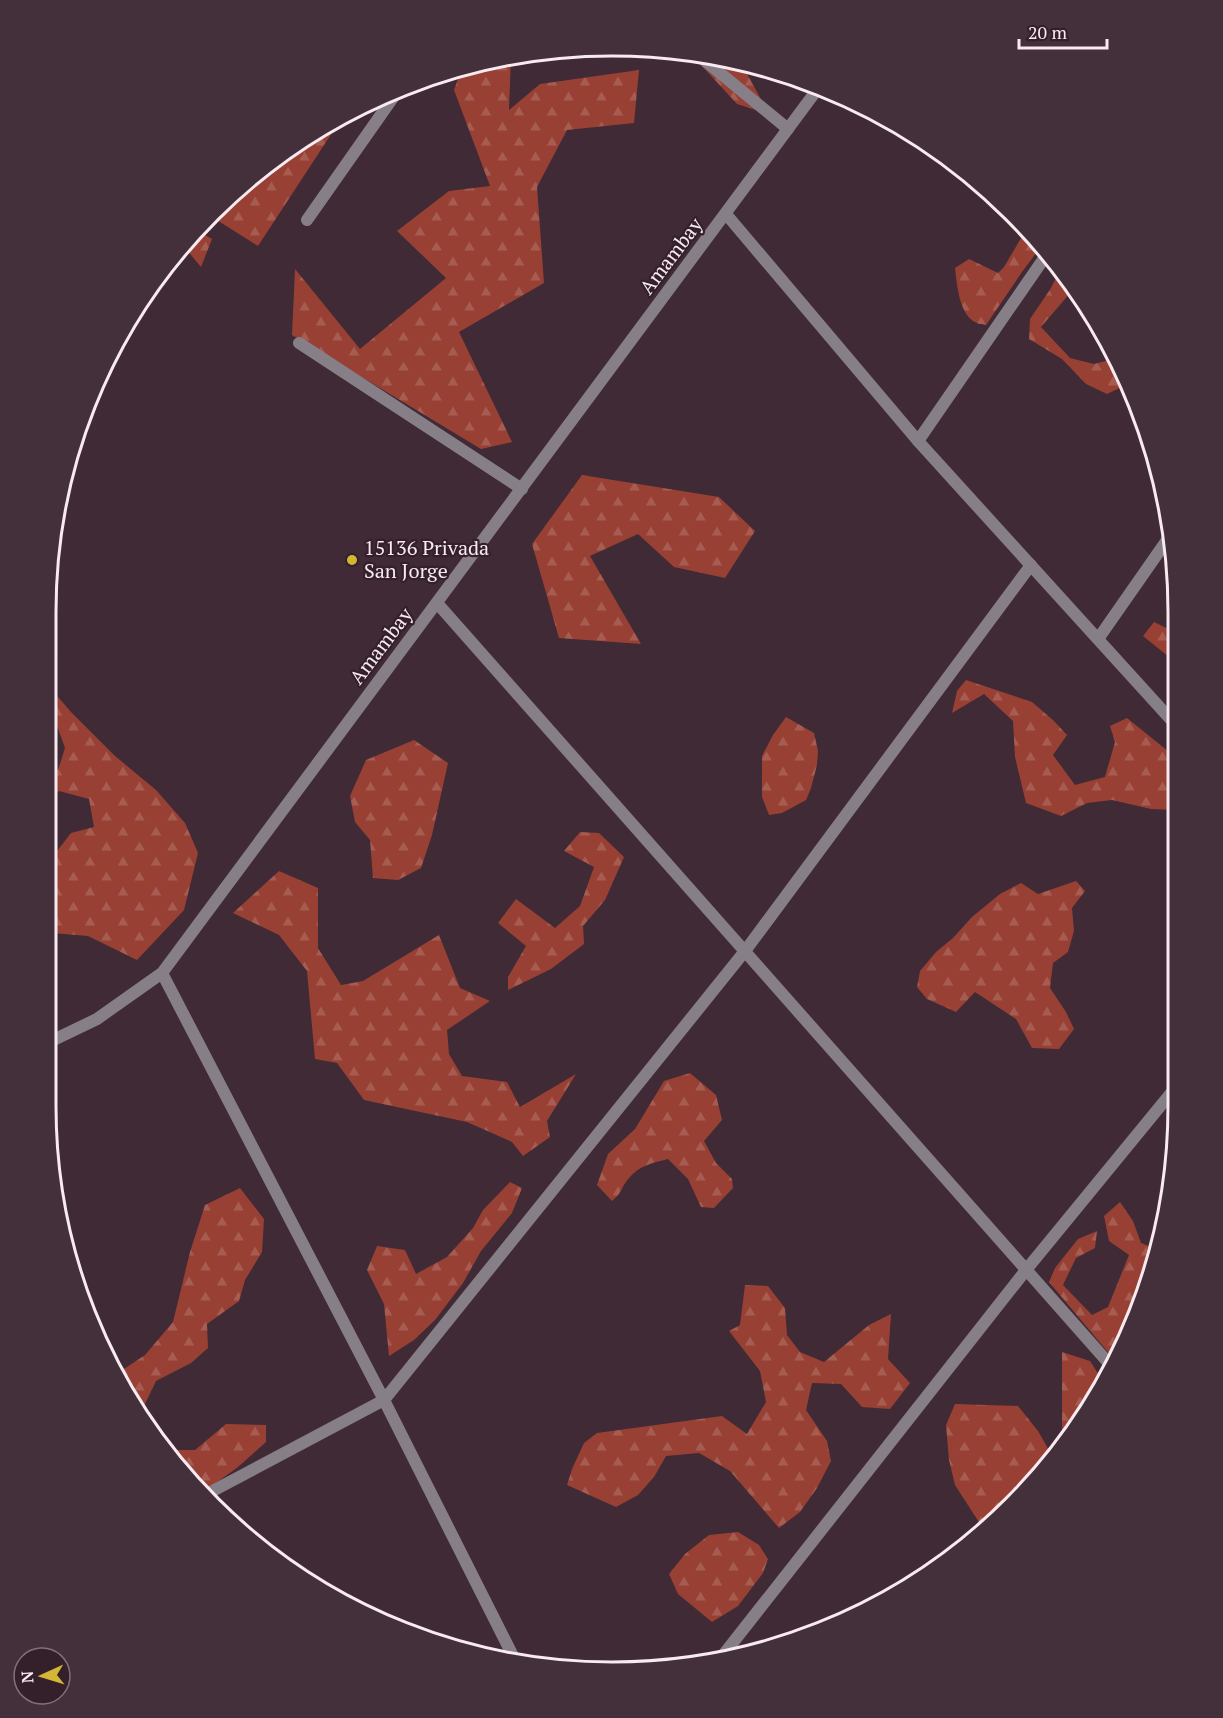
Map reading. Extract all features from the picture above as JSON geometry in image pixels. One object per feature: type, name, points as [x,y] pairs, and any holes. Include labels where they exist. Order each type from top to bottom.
[{"type":"street","points":[[709,64],[788,129]]},
{"type":"street","name":"Amambay","points":[[56,1039],[97,1019],[162,973],[814,94]]},
{"type":"street","points":[[307,220],[390,102]]},
{"type":"street","points":[[726,214],[918,441],[1168,716]]},
{"type":"street","points":[[918,441],[1043,260]]},
{"type":"street","points":[[299,343],[522,489]]},
{"type":"street","points":[[1098,639],[1164,545]]},
{"type":"street","points":[[211,1492],[384,1400],[745,951],[1031,565]]},
{"type":"street","points":[[437,603],[1106,1360]]},
{"type":"street","points":[[162,973],[384,1400],[512,1653]]},
{"type":"street","points":[[727,1650],[1026,1270],[1168,1097]]},
{"type":"green space","points":[[699,62],[746,72],[769,114],[737,104]]},
{"type":"green space","points":[[511,65],[509,110],[540,84],[639,70],[634,123],[567,130],[537,187],[544,283],[459,332],[512,442],[481,449],[292,335],[295,269],[360,349],[446,278],[397,231],[449,191],[490,186],[454,90],[459,77]]},
{"type":"green space","points":[[334,130],[258,246],[216,220],[273,170]]},
{"type":"green space","points":[[203,234],[212,239],[201,267],[188,251]]},
{"type":"green space","points":[[1022,236],[1036,253],[986,325],[978,324],[966,314],[963,307],[955,268],[969,259],[998,273]]},
{"type":"green space","points":[[1056,278],[1068,295],[1041,327],[1070,358],[1094,364],[1107,361],[1120,388],[1107,394],[1086,384],[1062,359],[1029,339],[1030,319]]},
{"type":"green space","points":[[582,475],[719,497],[755,531],[725,578],[674,567],[638,534],[590,556],[641,644],[559,638],[532,544]]},
{"type":"green space","points":[[1154,622],[1168,629],[1168,656],[1143,636]]},
{"type":"green space","points":[[966,680],[1032,702],[1067,735],[1053,755],[1075,785],[1105,777],[1115,742],[1110,726],[1127,718],[1168,751],[1168,810],[1151,809],[1112,800],[1087,803],[1061,816],[1026,803],[1015,757],[1013,721],[984,694],[952,713],[957,691]]},
{"type":"green space","points":[[56,695],[115,756],[156,790],[185,823],[198,853],[184,910],[137,960],[88,936],[56,933],[56,852],[71,833],[94,827],[89,799],[59,791],[56,793],[56,771],[65,748],[56,723]]},
{"type":"green space","points":[[786,717],[814,733],[818,751],[817,765],[806,800],[782,813],[769,815],[762,797],[762,756]]},
{"type":"green space","points":[[414,740],[448,763],[432,835],[421,868],[398,880],[373,878],[370,840],[355,822],[350,796],[366,760]]},
{"type":"green space","points":[[580,832],[599,833],[624,857],[605,900],[583,926],[584,944],[551,969],[508,990],[508,977],[526,946],[498,923],[516,899],[555,928],[580,906],[594,867],[564,851]]},
{"type":"green space","points":[[279,871],[318,888],[318,948],[341,985],[363,981],[439,935],[460,988],[490,1001],[447,1030],[449,1054],[462,1076],[507,1082],[520,1107],[576,1074],[547,1121],[550,1137],[523,1156],[512,1142],[467,1122],[364,1100],[337,1063],[315,1059],[307,971],[279,935],[233,913]]},
{"type":"green space","points":[[1076,881],[1085,891],[1072,908],[1074,931],[1068,952],[1053,963],[1050,988],[1074,1029],[1059,1049],[1032,1048],[1016,1019],[975,992],[956,1012],[927,999],[917,987],[920,971],[936,952],[1000,894],[1021,883],[1038,894]]},
{"type":"green space","points":[[690,1073],[716,1095],[722,1120],[704,1141],[716,1163],[732,1179],[733,1188],[714,1208],[701,1207],[688,1179],[668,1159],[638,1170],[612,1201],[597,1185],[608,1154],[635,1129],[664,1081]]},
{"type":"green space","points":[[510,1182],[522,1188],[512,1213],[481,1251],[463,1283],[435,1320],[414,1340],[389,1356],[384,1304],[367,1270],[377,1246],[405,1250],[416,1274],[447,1257],[473,1228],[483,1210]]},
{"type":"green space","points":[[240,1188],[264,1219],[262,1252],[245,1280],[239,1301],[207,1324],[208,1348],[191,1363],[156,1381],[145,1408],[123,1370],[145,1355],[173,1322],[190,1252],[205,1205]]},
{"type":"green space","points":[[1120,1202],[1133,1221],[1141,1243],[1150,1246],[1138,1285],[1109,1353],[1049,1282],[1055,1268],[1078,1239],[1097,1231],[1095,1248],[1076,1258],[1063,1285],[1092,1315],[1108,1307],[1129,1255],[1109,1241],[1104,1216]]},
{"type":"green space","points":[[745,1285],[768,1286],[785,1308],[787,1335],[800,1352],[824,1362],[869,1325],[891,1314],[888,1359],[910,1383],[890,1409],[862,1407],[841,1384],[812,1383],[806,1410],[827,1441],[831,1461],[817,1488],[800,1512],[779,1528],[730,1471],[699,1453],[666,1456],[654,1477],[638,1495],[616,1507],[567,1485],[584,1443],[597,1433],[722,1416],[747,1434],[766,1402],[760,1371],[729,1331],[740,1325]]},
{"type":"green space","points":[[1062,1352],[1090,1361],[1098,1374],[1062,1431]]},
{"type":"green space","points":[[955,1404],[1018,1406],[1038,1431],[1049,1450],[1005,1500],[980,1523],[955,1485],[949,1460],[946,1425]]},
{"type":"green space","points":[[226,1424],[266,1425],[266,1442],[213,1485],[206,1487],[174,1450],[195,1450]]},
{"type":"green space","points":[[738,1532],[759,1545],[768,1559],[763,1573],[738,1606],[712,1622],[678,1594],[669,1574],[685,1554],[709,1535]]},
{"type":"place","name":"15136 Privada San Jorge","points":[[352,560]]}]
